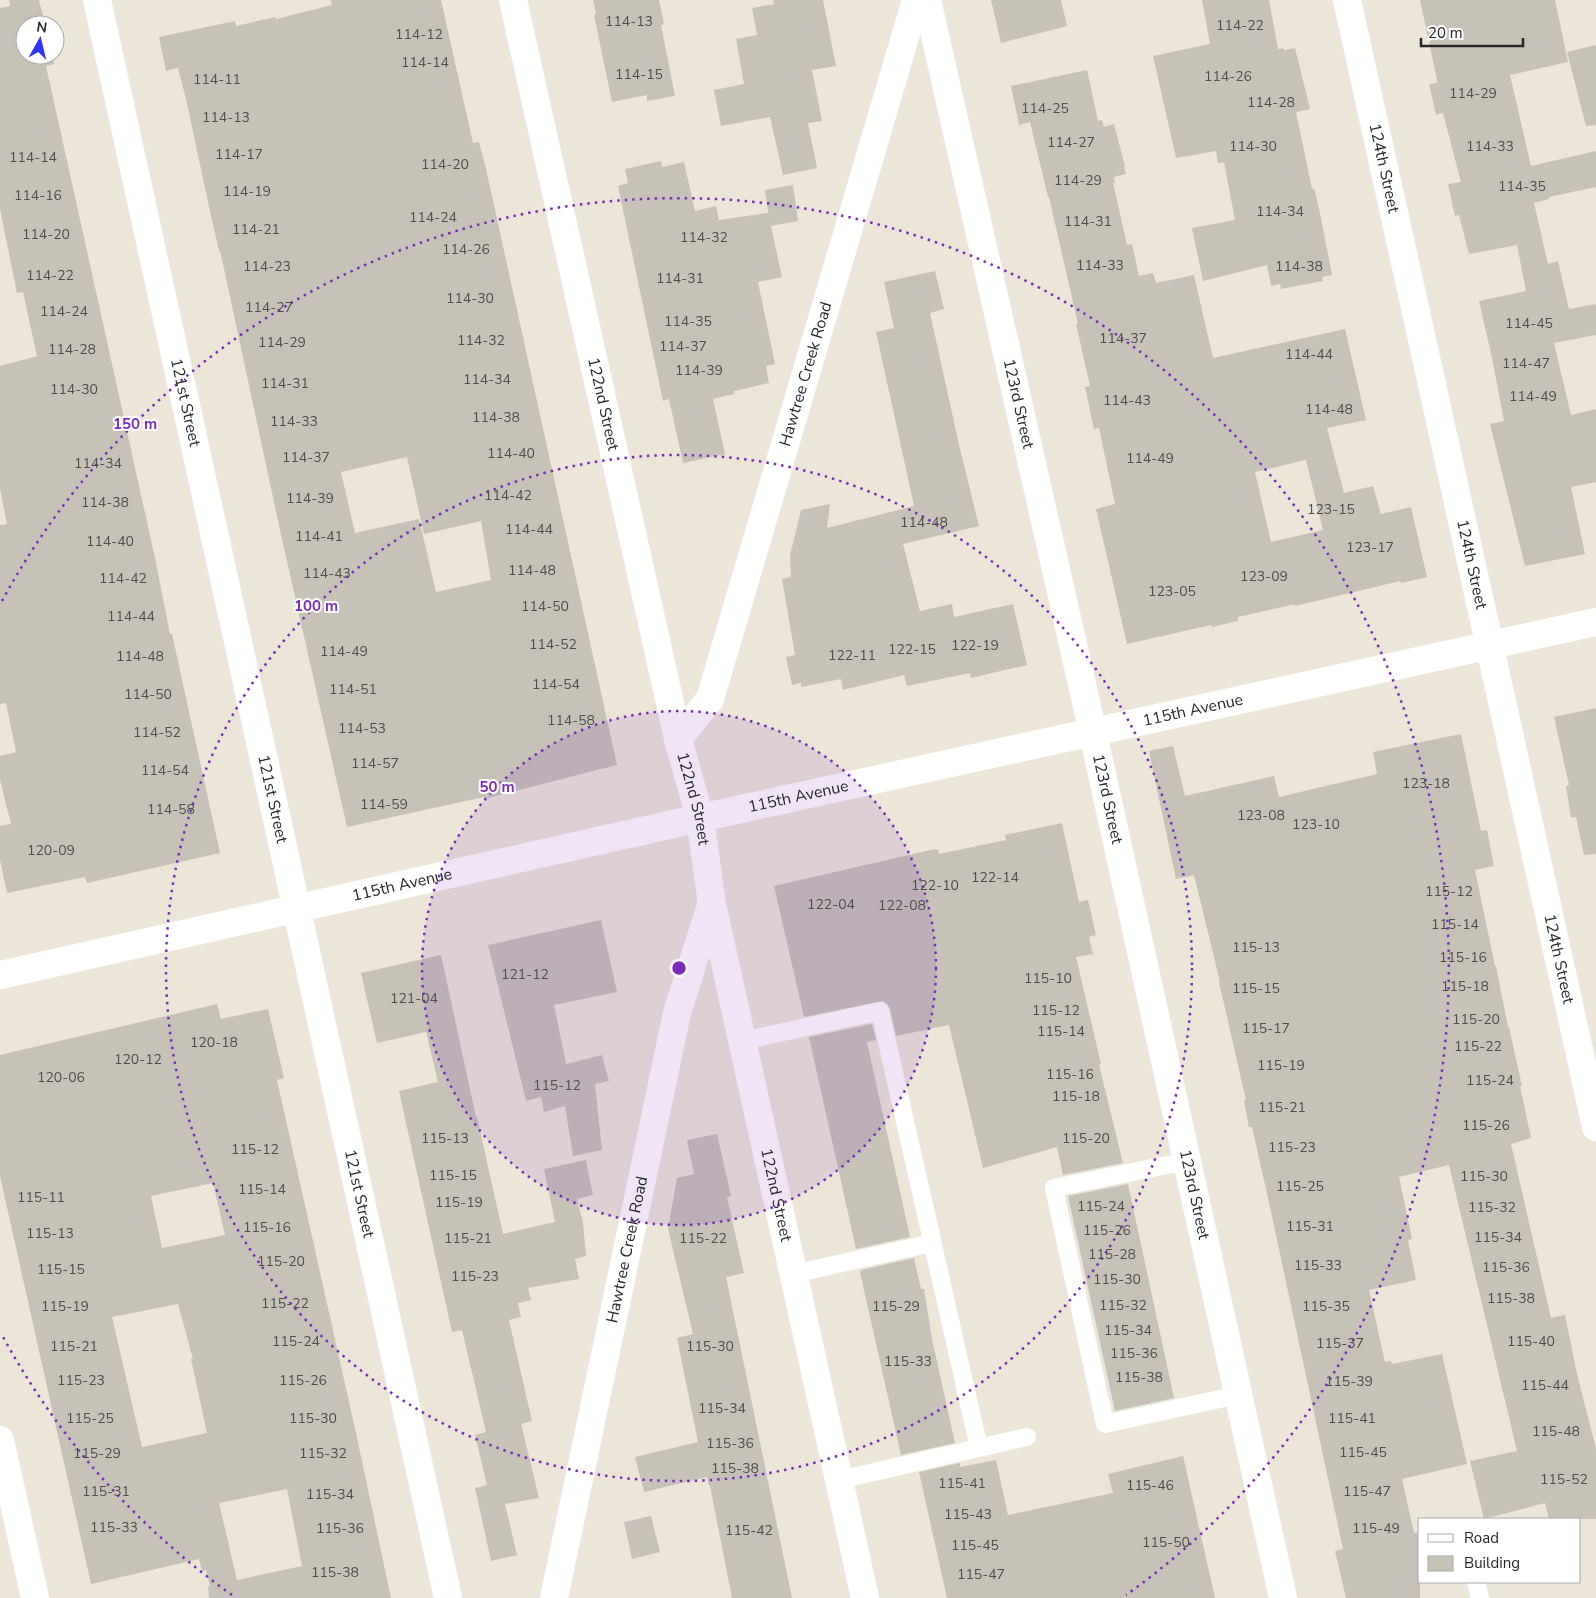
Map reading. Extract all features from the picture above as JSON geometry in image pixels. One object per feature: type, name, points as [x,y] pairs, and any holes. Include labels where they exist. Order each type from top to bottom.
[{"type":"street","name":"121st Street","points":[[97,0],[448,1598]]},
{"type":"street","name":"122nd Street","points":[[512,0],[678,740],[700,818],[712,904],[865,1598]]},
{"type":"street","name":"Hawtree Creek Road","points":[[678,740],[710,699],[916,0]]},
{"type":"street","name":"123rd Street","points":[[927,0],[1092,733],[1283,1598]]},
{"type":"street","name":"124th Street","points":[[1347,0],[1596,1126]]},
{"type":"street","name":"115th Avenue","points":[[0,975],[700,818],[1596,622]]},
{"type":"street","name":"Hawtree Creek Road","points":[[554,1598],[677,1013],[712,904]]},
{"type":"street","points":[[0,1440],[35,1598]]},
{"type":"lane","points":[[742,1041],[880,1011],[979,1448]]},
{"type":"lane","points":[[1187,1161],[1054,1188],[1105,1424],[1238,1395]]},
{"type":"lane","points":[[794,1274],[932,1243]]},
{"type":"lane","points":[[839,1480],[1027,1438]]},
{"type":"lane","points":[[1476,1583],[1480,1598]]},
{"type":"building","points":[[9,0],[39,0],[43,15],[15,15],[15,65],[50,65],[46,66],[155,558],[170,634],[172,634],[220,853],[87,883],[85,877],[7,893],[0,860],[0,826],[11,824],[0,780],[0,756],[16,752],[6,703],[0,704],[0,525],[7,524],[0,489],[0,366],[37,356],[23,292],[17,293],[0,209],[0,8],[10,6]]},
{"type":"building","points":[[331,0],[441,0],[473,143],[479,142],[486,169],[617,765],[484,799],[484,797],[347,827],[186,99],[178,68],[166,71],[159,37],[235,21],[236,26],[275,17],[276,19],[332,5]],"holes":[[[407,457],[424,534],[481,521],[491,580],[436,592],[419,519],[355,533],[341,472]]]},
{"type":"building","points":[[593,0],[659,0],[664,24],[661,25],[675,96],[647,101],[647,95],[612,102],[594,15],[596,14]]},
{"type":"building","points":[[773,0],[823,0],[836,66],[812,70],[822,121],[808,123],[817,168],[783,175],[770,117],[721,126],[714,90],[744,84],[736,39],[757,35],[752,8],[774,4]]},
{"type":"building","points":[[991,0],[1061,0],[1067,26],[1001,43]]},
{"type":"building","points":[[1202,0],[1269,0],[1278,49],[1295,48],[1310,109],[1296,112],[1312,189],[1314,188],[1320,213],[1332,275],[1322,277],[1323,281],[1281,289],[1280,284],[1271,286],[1267,265],[1203,281],[1192,228],[1235,220],[1224,162],[1218,163],[1216,151],[1176,158],[1153,56],[1210,44]]},
{"type":"building","points":[[1420,0],[1555,0],[1568,62],[1510,75],[1531,166],[1596,151],[1596,187],[1549,197],[1549,199],[1534,203],[1548,264],[1558,261],[1569,309],[1596,304],[1596,335],[1554,343],[1571,415],[1596,409],[1596,482],[1571,487],[1585,554],[1525,566],[1490,424],[1504,421],[1479,301],[1526,291],[1517,245],[1469,254],[1459,215],[1455,216],[1448,184],[1461,182],[1443,113],[1436,115],[1429,84],[1437,83],[1437,80]]},
{"type":"building","points":[[1596,45],[1596,125],[1586,126],[1567,52]]},
{"type":"building","points":[[1087,70],[1098,121],[1102,120],[1104,127],[1114,124],[1125,166],[1126,174],[1114,177],[1115,183],[1113,183],[1127,245],[1132,244],[1139,276],[1153,273],[1156,283],[1194,275],[1213,358],[1345,329],[1366,420],[1327,428],[1344,493],[1373,486],[1381,514],[1411,507],[1427,577],[1401,583],[1400,581],[1295,606],[1295,604],[1238,617],[1238,621],[1212,627],[1211,625],[1127,644],[1096,509],[1115,504],[1099,428],[1094,429],[1085,387],[1090,386],[1076,324],[1078,324],[1030,122],[1019,125],[1011,86]],"holes":[[[1306,460],[1323,530],[1271,542],[1255,472]]]},
{"type":"building","points":[[661,161],[662,167],[684,162],[695,211],[716,206],[719,220],[768,213],[769,218],[765,190],[793,185],[798,221],[771,226],[782,277],[758,282],[775,364],[766,366],[769,383],[734,391],[734,394],[713,399],[725,454],[683,463],[669,399],[663,401],[618,186],[628,183],[625,169]]},
{"type":"building","points":[[935,271],[944,309],[930,313],[979,526],[903,544],[920,611],[952,604],[954,617],[1013,604],[1027,665],[971,678],[970,673],[907,686],[904,675],[843,690],[841,679],[801,687],[801,683],[792,685],[786,657],[795,655],[782,579],[791,577],[790,555],[801,510],[830,504],[827,528],[914,506],[876,332],[894,328],[884,282]]},
{"type":"building","points":[[1596,708],[1596,854],[1584,855],[1576,817],[1571,818],[1566,786],[1569,785],[1554,717]]},
{"type":"building","points":[[1461,734],[1481,831],[1487,830],[1494,866],[1475,870],[1522,1086],[1520,1086],[1531,1138],[1511,1144],[1551,1318],[1565,1315],[1577,1374],[1596,1449],[1596,1519],[1549,1518],[1545,1503],[1484,1518],[1470,1461],[1517,1451],[1449,1165],[1399,1177],[1412,1239],[1408,1240],[1416,1280],[1369,1290],[1385,1362],[1391,1361],[1392,1364],[1442,1354],[1467,1464],[1402,1479],[1414,1533],[1418,1532],[1418,1583],[1420,1583],[1420,1598],[1346,1598],[1335,1551],[1343,1549],[1270,1207],[1252,1127],[1249,1127],[1244,1101],[1246,1100],[1220,982],[1194,875],[1176,879],[1149,751],[1173,746],[1185,796],[1274,776],[1279,797],[1377,774],[1373,752]]},
{"type":"building","points":[[1062,823],[1079,902],[1088,900],[1096,935],[1089,937],[1093,954],[1076,957],[1101,1064],[1099,1065],[1123,1163],[1063,1175],[1057,1147],[983,1168],[949,1025],[896,1036],[890,1008],[883,1001],[804,1017],[774,886],[935,849],[938,850],[939,854],[1006,840],[1005,835]]},
{"type":"building","points":[[601,920],[617,992],[554,1005],[566,1064],[602,1055],[609,1081],[595,1084],[602,1150],[573,1156],[565,1106],[544,1112],[541,1097],[526,1101],[488,945]]},
{"type":"building","points":[[441,955],[503,1234],[555,1222],[544,1169],[586,1160],[593,1195],[577,1199],[583,1222],[586,1256],[575,1259],[579,1279],[528,1288],[531,1300],[518,1303],[521,1317],[509,1320],[532,1421],[521,1424],[539,1498],[505,1504],[517,1555],[491,1561],[475,1488],[487,1485],[475,1435],[486,1432],[462,1330],[452,1332],[399,1091],[438,1082],[426,1032],[377,1043],[361,973]]},
{"type":"building","points":[[217,1004],[221,1019],[268,1009],[284,1078],[277,1080],[391,1598],[209,1598],[208,1586],[210,1586],[206,1570],[202,1571],[199,1559],[91,1584],[0,1176],[0,1055]],"holes":[[[213,1183],[225,1235],[162,1248],[151,1196]],[[178,1304],[193,1359],[191,1359],[207,1433],[142,1447],[112,1317]],[[287,1489],[302,1566],[237,1580],[219,1503]]]},
{"type":"building","points":[[872,1024],[876,1040],[867,1042],[910,1237],[856,1249],[809,1037]]},
{"type":"building","points":[[717,1134],[731,1196],[727,1197],[744,1273],[726,1277],[792,1598],[732,1598],[707,1477],[644,1492],[635,1457],[698,1442],[677,1338],[693,1334],[668,1229],[677,1178],[694,1174],[687,1140]]},
{"type":"building","points":[[1128,1184],[1174,1398],[1115,1411],[1068,1196]]},
{"type":"building","points":[[914,1258],[921,1289],[924,1289],[932,1339],[955,1443],[901,1455],[860,1272],[861,1270]]},
{"type":"building","points":[[1183,1456],[1215,1598],[947,1598],[919,1472],[960,1463],[960,1467],[996,1460],[1008,1515],[1113,1493],[1108,1474]]},
{"type":"building","points":[[651,1516],[660,1552],[632,1559],[624,1522]]}]
